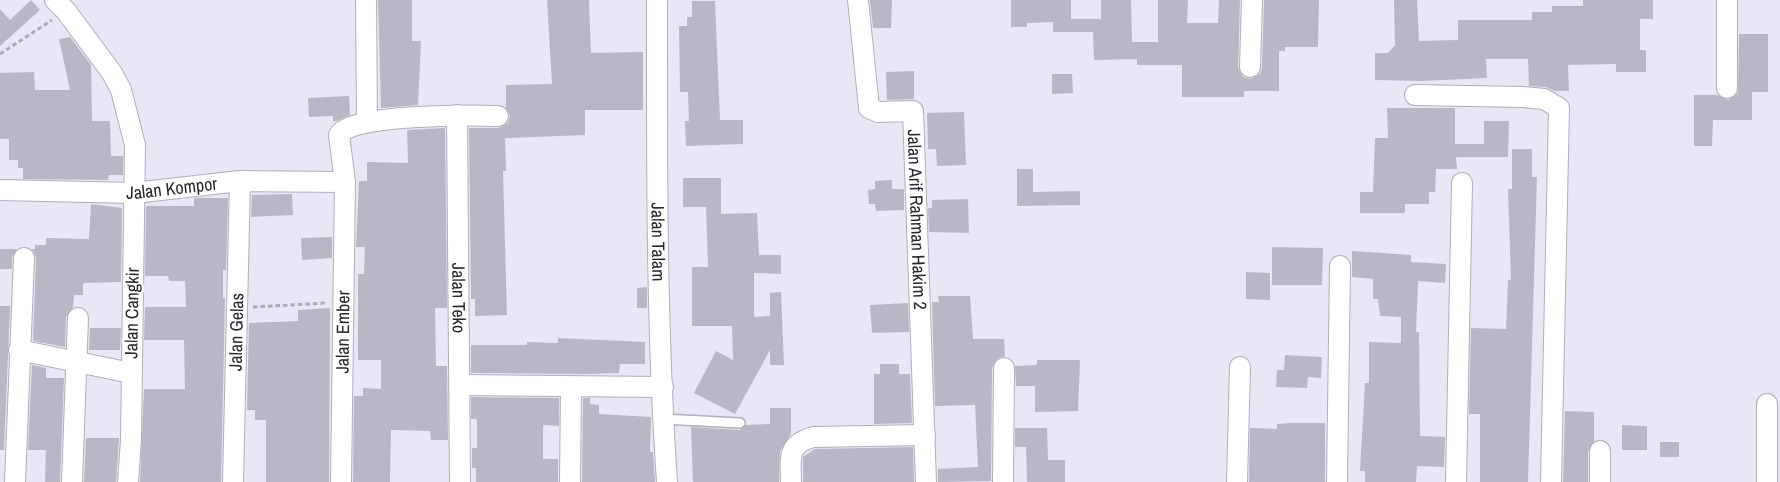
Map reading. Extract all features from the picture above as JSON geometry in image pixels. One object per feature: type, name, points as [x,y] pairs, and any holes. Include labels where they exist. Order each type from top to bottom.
[{"type":"street","points":[[366,0],[367,122]]},
{"type":"street","name":"Jalan Talam","points":[[657,0],[663,419],[667,482]]},
{"type":"street","name":"Jalan Arif Rahman Hakim 2","points":[[858,0],[869,108],[878,112],[913,111],[926,482]]},
{"type":"street","points":[[1250,67],[1252,0]]},
{"type":"street","points":[[1726,88],[1727,0]]},
{"type":"street","name":"Jalan Cangkir","points":[[60,6],[121,90],[135,145],[128,482]]},
{"type":"street","points":[[1415,95],[1523,97],[1544,99],[1559,108],[1551,482]]},
{"type":"street","name":"Jalan Ember","points":[[341,482],[345,182],[339,135],[345,127],[367,122],[458,115],[498,116]]},
{"type":"street","name":"Jalan Teko","points":[[458,115],[460,482]]},
{"type":"street","name":"Jalan Kompor","points":[[2,185],[134,193],[240,181],[345,182]]},
{"type":"street","name":"Jalan Gelas","points":[[233,482],[240,181]]},
{"type":"street","points":[[1456,482],[1462,183]]},
{"type":"street","points":[[15,482],[24,258]]},
{"type":"street","points":[[1337,482],[1340,266]]},
{"type":"street","points":[[72,482],[78,318]]},
{"type":"street","points":[[19,350],[131,373]]},
{"type":"street","points":[[1237,482],[1240,367]]},
{"type":"street","points":[[1003,482],[1004,368]]},
{"type":"street","points":[[459,385],[663,387]]},
{"type":"street","points":[[570,482],[572,387]]},
{"type":"street","points":[[1767,404],[1767,482]]},
{"type":"street","points":[[791,482],[791,455],[801,441],[813,437],[925,435]]},
{"type":"street","points":[[1600,452],[1600,482]]},
{"type":"lane","points":[[663,419],[740,423]]},
{"type":"path","points":[[0,54],[60,6]]},
{"type":"path","points":[[236,308],[343,302]]},
{"type":"building","points":[[31,0],[40,10],[0,46],[0,9],[10,20]]},
{"type":"building","points":[[378,0],[412,0],[412,41],[421,41],[418,105],[381,108]]},
{"type":"building","points":[[547,0],[589,0],[591,53],[643,52],[643,110],[585,110],[585,135],[505,138],[506,171],[503,171],[507,315],[475,316],[475,299],[471,299],[469,128],[498,128],[508,123],[510,116],[506,108],[506,85],[552,84]]},
{"type":"building","points":[[870,0],[892,0],[891,28],[873,28]]},
{"type":"building","points":[[1011,0],[1071,0],[1071,19],[1101,19],[1101,0],[1131,0],[1132,42],[1158,42],[1158,0],[1188,0],[1187,23],[1218,23],[1219,0],[1240,0],[1238,67],[1243,77],[1250,79],[1260,74],[1262,68],[1264,0],[1319,0],[1318,47],[1285,47],[1285,51],[1279,51],[1279,91],[1244,91],[1244,97],[1182,97],[1182,65],[1137,65],[1137,59],[1094,60],[1093,32],[1053,32],[1053,22],[1027,23],[1027,27],[1011,27]]},
{"type":"building","points":[[1394,0],[1417,0],[1419,41],[1458,40],[1458,20],[1532,20],[1532,12],[1552,12],[1552,6],[1583,6],[1583,0],[1653,0],[1653,19],[1640,19],[1640,50],[1646,50],[1646,72],[1616,72],[1616,64],[1568,65],[1569,91],[1555,91],[1546,87],[1529,86],[1528,59],[1486,59],[1487,78],[1422,81],[1375,80],[1375,53],[1388,53],[1395,45]]},
{"type":"building","points":[[692,1],[715,1],[720,120],[743,120],[743,144],[686,146],[685,121],[689,121],[688,92],[680,92],[679,26],[687,26],[687,17],[692,17]]},
{"type":"building","points":[[1739,34],[1768,34],[1768,92],[1752,92],[1752,120],[1713,120],[1712,146],[1694,146],[1694,95],[1717,95],[1728,100],[1738,93]]},
{"type":"building","points":[[70,37],[91,65],[92,121],[110,121],[111,156],[123,156],[123,175],[109,175],[108,180],[23,179],[23,168],[18,168],[18,160],[9,160],[9,139],[0,139],[0,73],[34,72],[35,90],[70,90],[59,39]]},
{"type":"building","points":[[914,71],[914,99],[887,100],[886,72]]},
{"type":"building","points":[[1052,74],[1072,74],[1073,93],[1052,94]]},
{"type":"building","points":[[349,96],[350,115],[337,121],[333,121],[333,116],[309,117],[308,98]]},
{"type":"building","points":[[1387,108],[1455,108],[1455,144],[1484,144],[1484,121],[1509,121],[1508,157],[1456,157],[1457,169],[1436,169],[1435,192],[1429,192],[1429,204],[1405,204],[1405,213],[1360,213],[1360,192],[1373,192],[1375,138],[1388,138]]},
{"type":"building","points":[[964,112],[966,165],[937,166],[936,149],[928,149],[927,113]]},
{"type":"building","points":[[445,128],[447,308],[435,308],[436,366],[447,366],[448,440],[431,440],[430,431],[391,430],[390,482],[353,482],[354,396],[363,396],[363,388],[381,389],[381,360],[358,360],[358,274],[364,274],[365,247],[356,247],[359,181],[367,181],[367,162],[408,163],[407,130]]},
{"type":"building","points":[[1512,149],[1532,149],[1532,177],[1537,177],[1528,482],[1480,482],[1480,414],[1469,414],[1471,328],[1506,329],[1508,280],[1511,280],[1508,189],[1512,189]]},
{"type":"building","points":[[1017,169],[1033,169],[1033,192],[1080,191],[1080,205],[1017,206]]},
{"type":"building","points":[[683,178],[721,178],[721,214],[757,213],[759,255],[781,255],[781,274],[754,273],[754,317],[770,316],[770,293],[781,292],[784,365],[770,365],[770,350],[735,414],[694,393],[716,351],[733,360],[732,326],[692,326],[692,267],[708,267],[706,207],[683,207]]},
{"type":"building","points":[[892,180],[892,189],[904,189],[904,210],[876,211],[875,204],[869,204],[868,190],[875,189],[875,181]]},
{"type":"building","points":[[292,194],[293,215],[251,217],[252,195]]},
{"type":"building","points":[[194,198],[228,198],[226,270],[223,270],[223,298],[225,298],[221,482],[140,482],[144,389],[185,389],[184,340],[144,340],[145,307],[186,307],[185,281],[169,281],[168,276],[145,276],[146,206],[194,206]]},
{"type":"building","points":[[968,199],[969,233],[929,232],[928,208],[932,208],[932,200]]},
{"type":"building","points":[[91,204],[122,208],[121,282],[83,283],[83,295],[74,295],[73,307],[66,317],[65,347],[33,341],[36,258],[32,249],[35,249],[35,245],[46,245],[46,238],[89,239]]},
{"type":"building","points":[[332,237],[332,258],[302,260],[301,238]]},
{"type":"building","points":[[1272,247],[1323,248],[1322,285],[1272,285]]},
{"type":"building","points":[[0,249],[17,249],[12,257],[12,269],[0,269]]},
{"type":"building","points":[[1352,251],[1411,255],[1411,262],[1446,264],[1445,283],[1418,281],[1416,332],[1419,332],[1420,436],[1445,437],[1444,467],[1417,466],[1416,482],[1365,482],[1365,471],[1360,471],[1365,383],[1369,383],[1369,342],[1401,343],[1401,317],[1380,316],[1378,299],[1373,299],[1373,279],[1352,277]]},
{"type":"building","points":[[1246,272],[1270,273],[1270,300],[1246,299]]},
{"type":"building","points":[[647,287],[647,308],[637,308],[637,288]]},
{"type":"building","points":[[938,296],[970,296],[973,339],[1004,339],[1005,356],[998,358],[992,368],[991,481],[938,482],[938,469],[978,467],[975,405],[935,406],[932,302],[939,302]]},
{"type":"building","points":[[908,303],[909,332],[872,333],[870,305]]},
{"type":"building","points":[[0,306],[10,306],[4,450],[0,450]]},
{"type":"building","points":[[330,308],[329,482],[266,482],[266,420],[255,420],[255,410],[247,410],[249,323],[298,321],[298,310]]},
{"type":"building","points":[[90,328],[121,328],[120,350],[89,350]]},
{"type":"building","points":[[558,338],[645,342],[645,364],[620,364],[619,373],[471,373],[471,345],[558,343]]},
{"type":"building","points":[[1285,355],[1322,357],[1321,378],[1308,377],[1307,388],[1276,387],[1277,370],[1284,370]]},
{"type":"building","points":[[1037,360],[1080,360],[1078,411],[1035,412],[1035,386],[1016,386],[1015,366],[1037,365]]},
{"type":"building","points":[[880,364],[899,364],[899,374],[910,374],[912,423],[874,424],[874,374],[880,374]]},
{"type":"building","points":[[32,365],[46,368],[46,378],[64,378],[60,482],[45,482],[46,450],[28,450]]},
{"type":"building","points":[[471,397],[559,398],[559,426],[543,425],[543,459],[558,459],[558,482],[476,482],[476,468],[472,468],[472,448],[477,448],[477,419],[471,419]]},
{"type":"building","points":[[583,398],[590,398],[590,404],[599,405],[599,414],[651,417],[650,452],[653,452],[655,482],[582,482]]},
{"type":"building","points":[[770,408],[791,408],[791,434],[780,451],[779,482],[693,482],[691,427],[740,430],[746,425],[770,424]]},
{"type":"building","points":[[1565,411],[1594,412],[1594,441],[1588,451],[1588,482],[1563,482]]},
{"type":"building","points":[[1325,423],[1325,482],[1249,482],[1250,428],[1277,429],[1277,424]]},
{"type":"building","points":[[1622,425],[1647,426],[1647,450],[1622,450]]},
{"type":"building","points":[[1015,428],[1047,428],[1048,460],[1065,460],[1065,482],[1027,482],[1026,447],[1015,447]]},
{"type":"building","points":[[86,438],[119,438],[116,482],[84,482]]},
{"type":"building","points":[[1660,442],[1679,442],[1679,457],[1660,457]]},
{"type":"building","points":[[913,447],[914,482],[803,482],[803,457],[815,449]]}]
